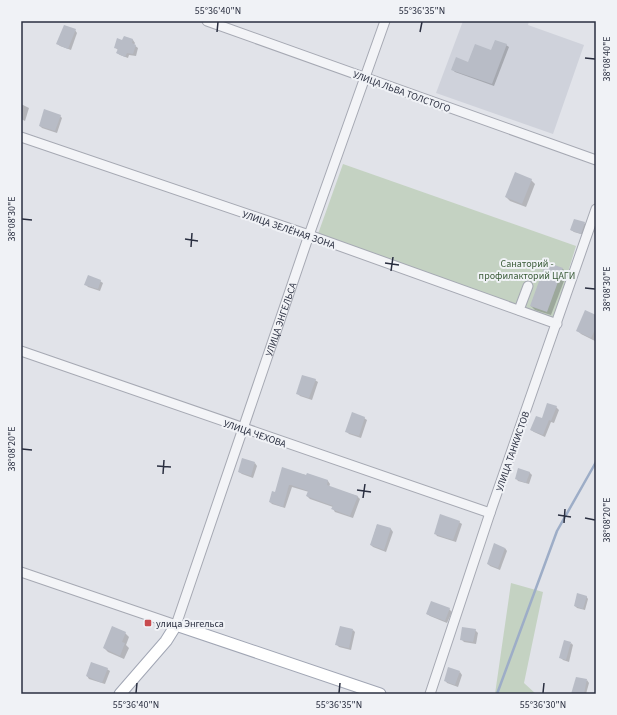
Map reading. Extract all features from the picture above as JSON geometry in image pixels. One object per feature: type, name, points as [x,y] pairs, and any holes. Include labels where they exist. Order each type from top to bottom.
[{"type":"main road","name":"УЛИЦА ЭНГЕЛЬСА","points":[[120,694],[166,641],[176,625]]},
{"type":"main road","points":[[176,625],[380,694]]},
{"type":"street","name":"УЛИЦА ЛЬВА ТОЛСТОГО","points":[[207,21],[596,160]]},
{"type":"street","name":"УЛИЦА ЭНГЕЛЬСА","points":[[176,625],[242,428],[385,21]]},
{"type":"street","name":"УЛИЦА ЗЕЛЁНАЯ ЗОНА","points":[[21,137],[309,235],[557,324]]},
{"type":"street","name":"УЛИЦА ТАНКИСТОВ","points":[[430,694],[490,513],[596,209]]},
{"type":"street","points":[[519,310],[528,286]]},
{"type":"street","name":"УЛИЦА ЧЕХОВА","points":[[21,351],[490,513]]},
{"type":"street","points":[[21,572],[176,625]]},
{"type":"shaded area","points":[[463,21],[529,21],[528,25],[584,45],[553,134],[436,93]]},
{"type":"green space","name":"Санаторий - профилакторий ЦАГИ","points":[[343,164],[576,246],[554,318],[318,234]]},
{"type":"green space","points":[[511,583],[543,592],[524,683],[536,694],[495,694]]},
{"type":"building","points":[[64,25],[76,29],[68,49],[56,44]]},
{"type":"building","points":[[124,36],[133,39],[132,43],[136,45],[133,54],[127,53],[125,57],[116,53],[118,49],[114,48],[117,38],[122,40]]},
{"type":"building","points":[[495,40],[507,44],[492,84],[451,70],[456,57],[468,62],[475,44],[491,50]]},
{"type":"building","points":[[44,109],[61,115],[55,131],[39,126]]},
{"type":"building","points":[[515,172],[532,179],[522,204],[505,197]]},
{"type":"building","points":[[574,219],[585,222],[581,234],[570,230]]},
{"type":"building","points":[[546,262],[563,268],[547,312],[530,306]]},
{"type":"building","points":[[88,275],[101,280],[98,289],[84,285]]},
{"type":"building","points":[[585,310],[596,315],[596,328],[591,338],[576,331]]},
{"type":"building","points":[[302,375],[316,379],[309,398],[296,394]]},
{"type":"building","points":[[547,403],[557,406],[543,435],[530,430],[536,416],[542,418]]},
{"type":"building","points":[[352,412],[365,417],[359,436],[345,432]]},
{"type":"building","points":[[242,458],[255,462],[251,476],[238,472]]},
{"type":"building","points":[[282,467],[328,480],[327,485],[358,496],[350,516],[331,509],[333,506],[306,496],[308,491],[291,485],[289,485],[283,507],[269,502],[272,491],[275,492]]},
{"type":"building","points":[[518,468],[530,472],[526,483],[515,479]]},
{"type":"building","points":[[440,514],[460,521],[453,540],[434,534]]},
{"type":"building","points":[[377,524],[391,528],[384,550],[370,545]]},
{"type":"building","points":[[494,543],[505,548],[498,568],[487,564]]},
{"type":"building","points":[[577,593],[587,596],[583,609],[574,606]]},
{"type":"building","points":[[431,601],[450,608],[445,621],[426,614]]},
{"type":"building","points":[[112,626],[126,632],[122,642],[125,643],[120,656],[103,648]]},
{"type":"building","points":[[340,626],[353,629],[349,648],[335,645]]},
{"type":"building","points":[[462,627],[476,629],[473,642],[460,640]]},
{"type":"building","points":[[564,640],[571,642],[566,660],[559,658]]},
{"type":"building","points":[[91,662],[108,668],[102,683],[86,676]]},
{"type":"building","points":[[448,667],[460,671],[455,685],[444,681]]},
{"type":"building","points":[[576,677],[587,679],[584,694],[571,694]]},
{"type":"waterway","points":[[497,694],[557,531],[596,462]]},
{"type":"place","name":"улица Энгельса","points":[[148,623]]}]
